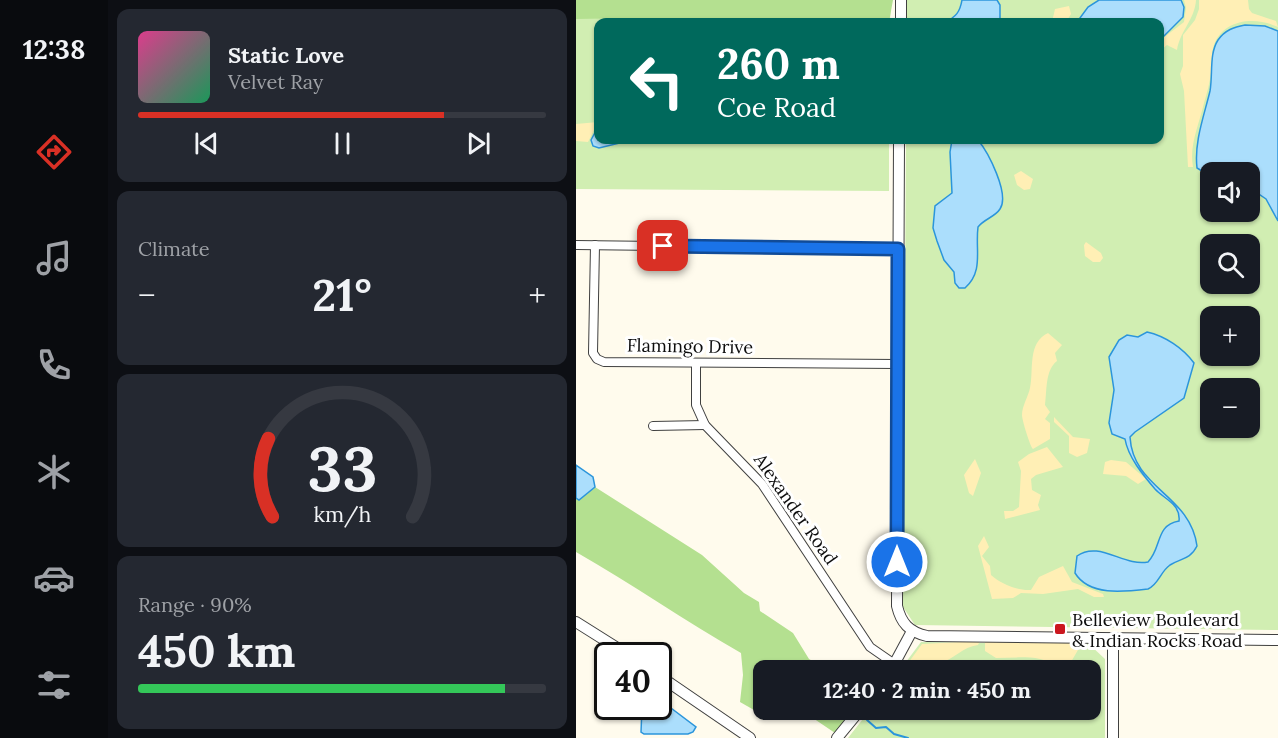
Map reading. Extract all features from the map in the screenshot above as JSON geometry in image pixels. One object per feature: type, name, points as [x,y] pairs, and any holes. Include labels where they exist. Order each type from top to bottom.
[{"type":"street","points":[[901,0],[901,18]]},
{"type":"street","points":[[899,144],[897,606],[900,620],[912,631],[927,636],[1278,640]]},
{"type":"street","points":[[576,245],[898,249]]},
{"type":"street","name":"Flamingo Drive","points":[[595,246],[593,352],[597,359],[604,362],[897,364]]},
{"type":"street","name":"Alexander Road","points":[[696,363],[696,405],[705,425],[762,484],[870,647],[884,660]]},
{"type":"street","points":[[653,426],[705,425]]},
{"type":"street","points":[[576,622],[608,642]]},
{"type":"street","points":[[897,660],[912,631]]},
{"type":"street","points":[[1113,638],[1113,738]]},
{"type":"street","points":[[672,686],[735,734],[750,738]]},
{"type":"street","points":[[837,738],[852,720]]},
{"type":"green space","points":[[576,0],[891,0],[890,18],[594,18],[594,144],[889,144],[889,191],[576,189]]},
{"type":"green space","points":[[576,0],[893,0],[890,18],[576,19]]},
{"type":"green space","points":[[907,0],[1278,0],[1278,630],[915,625],[903,607],[906,144],[1164,144],[1164,18],[907,18]]},
{"type":"green space","points":[[595,487],[702,555],[744,593],[759,602],[760,611],[793,633],[811,660],[753,660],[753,709],[740,702],[743,675],[741,653],[576,552],[576,498],[579,500]]},
{"type":"green space","points":[[921,642],[1089,644],[1105,659],[1105,738],[848,738],[862,720],[1101,720],[1101,660],[908,660]]},
{"type":"green space","points":[[816,720],[846,720],[835,733]]},
{"type":"sand","points":[[1184,0],[1196,0],[1193,13],[1177,50],[1167,45],[1164,48],[1164,37],[1184,22],[1186,8]]},
{"type":"sand","points":[[1199,0],[1248,0],[1252,13],[1276,21],[1278,27],[1259,22],[1240,22],[1223,31],[1217,38],[1212,51],[1208,88],[1193,143],[1193,167],[1188,167],[1184,91],[1180,74],[1183,66],[1183,35],[1195,20]]},
{"type":"sand","points":[[1069,6],[1071,14],[1068,18],[1053,18],[1055,9]]},
{"type":"sand","points":[[594,122],[594,130],[588,142],[576,141],[576,124]]},
{"type":"sand","points":[[1021,171],[1033,179],[1030,189],[1024,190],[1017,185],[1014,175]]},
{"type":"sand","points":[[1086,242],[1101,253],[1103,258],[1100,262],[1093,262],[1085,256]]},
{"type":"sand","points":[[1048,333],[1062,345],[1055,353],[1057,361],[1050,370],[1047,381],[1045,405],[1050,412],[1045,419],[1050,423],[1050,439],[1033,449],[1022,412],[1030,388],[1034,350],[1041,337]]},
{"type":"sand","points":[[1054,417],[1073,437],[1090,439],[1087,453],[1077,457],[1069,453],[1069,436],[1054,422]]},
{"type":"sand","points":[[1047,447],[1063,467],[1036,475],[1031,479],[1032,490],[1041,495],[1038,505],[1040,510],[1005,519],[1004,511],[1013,511],[1019,507],[1021,471],[1018,462],[1029,454]]},
{"type":"sand","points":[[975,459],[981,473],[973,496],[969,493],[964,475]]},
{"type":"sand","points":[[1111,460],[1126,462],[1146,479],[1138,484],[1126,476],[1103,474],[1105,462]]},
{"type":"sand","points":[[984,536],[989,547],[982,556],[990,566],[991,575],[1005,584],[1031,590],[1039,577],[1063,566],[1072,582],[1103,594],[1104,597],[1094,597],[1078,589],[1043,594],[1021,593],[1013,598],[992,599],[978,546]]},
{"type":"sand","points":[[980,641],[978,645],[967,648],[948,660],[910,660],[922,644]]},
{"type":"sand","points":[[985,642],[1082,643],[1072,660],[996,658],[985,651]]},
{"type":"water","points":[[962,0],[997,0],[1000,5],[1000,18],[952,18],[960,8]]},
{"type":"water","points":[[1099,0],[1181,0],[1184,7],[1183,17],[1164,36],[1164,18],[1080,18],[1088,7]]},
{"type":"water","points":[[1245,25],[1265,26],[1278,31],[1278,221],[1266,199],[1260,195],[1260,162],[1200,162],[1200,170],[1197,168],[1198,139],[1210,91],[1215,46],[1227,31]]},
{"type":"water","points":[[594,134],[594,144],[616,144],[599,148],[593,146],[591,140]]},
{"type":"water","points":[[951,144],[981,144],[992,163],[1002,194],[1000,209],[978,227],[977,267],[975,275],[965,288],[959,288],[955,283],[954,272],[944,260],[933,228],[935,206],[952,193]]},
{"type":"water","points":[[1147,332],[1173,343],[1194,363],[1184,398],[1130,437],[1133,454],[1151,481],[1184,514],[1197,546],[1188,556],[1167,568],[1155,584],[1148,589],[1107,591],[1089,586],[1075,573],[1077,556],[1094,551],[1139,563],[1148,562],[1162,532],[1171,523],[1179,521],[1175,506],[1146,478],[1133,459],[1125,439],[1112,434],[1109,423],[1114,390],[1109,357],[1119,340],[1127,335],[1138,337]]},
{"type":"water","points":[[576,465],[593,477],[595,487],[579,500],[576,498]]},
{"type":"water","points":[[672,709],[696,727],[688,734],[644,734],[641,732],[641,720],[672,720]]},
{"type":"waterway","points":[[867,720],[876,728],[886,727],[894,734],[908,738]]},
{"type":"place","name":"Belleview Boulevard & Indian Rocks Road","points":[[1060,629]]},
{"type":"route","points":[[663,246],[898,249],[897,562]]}]
